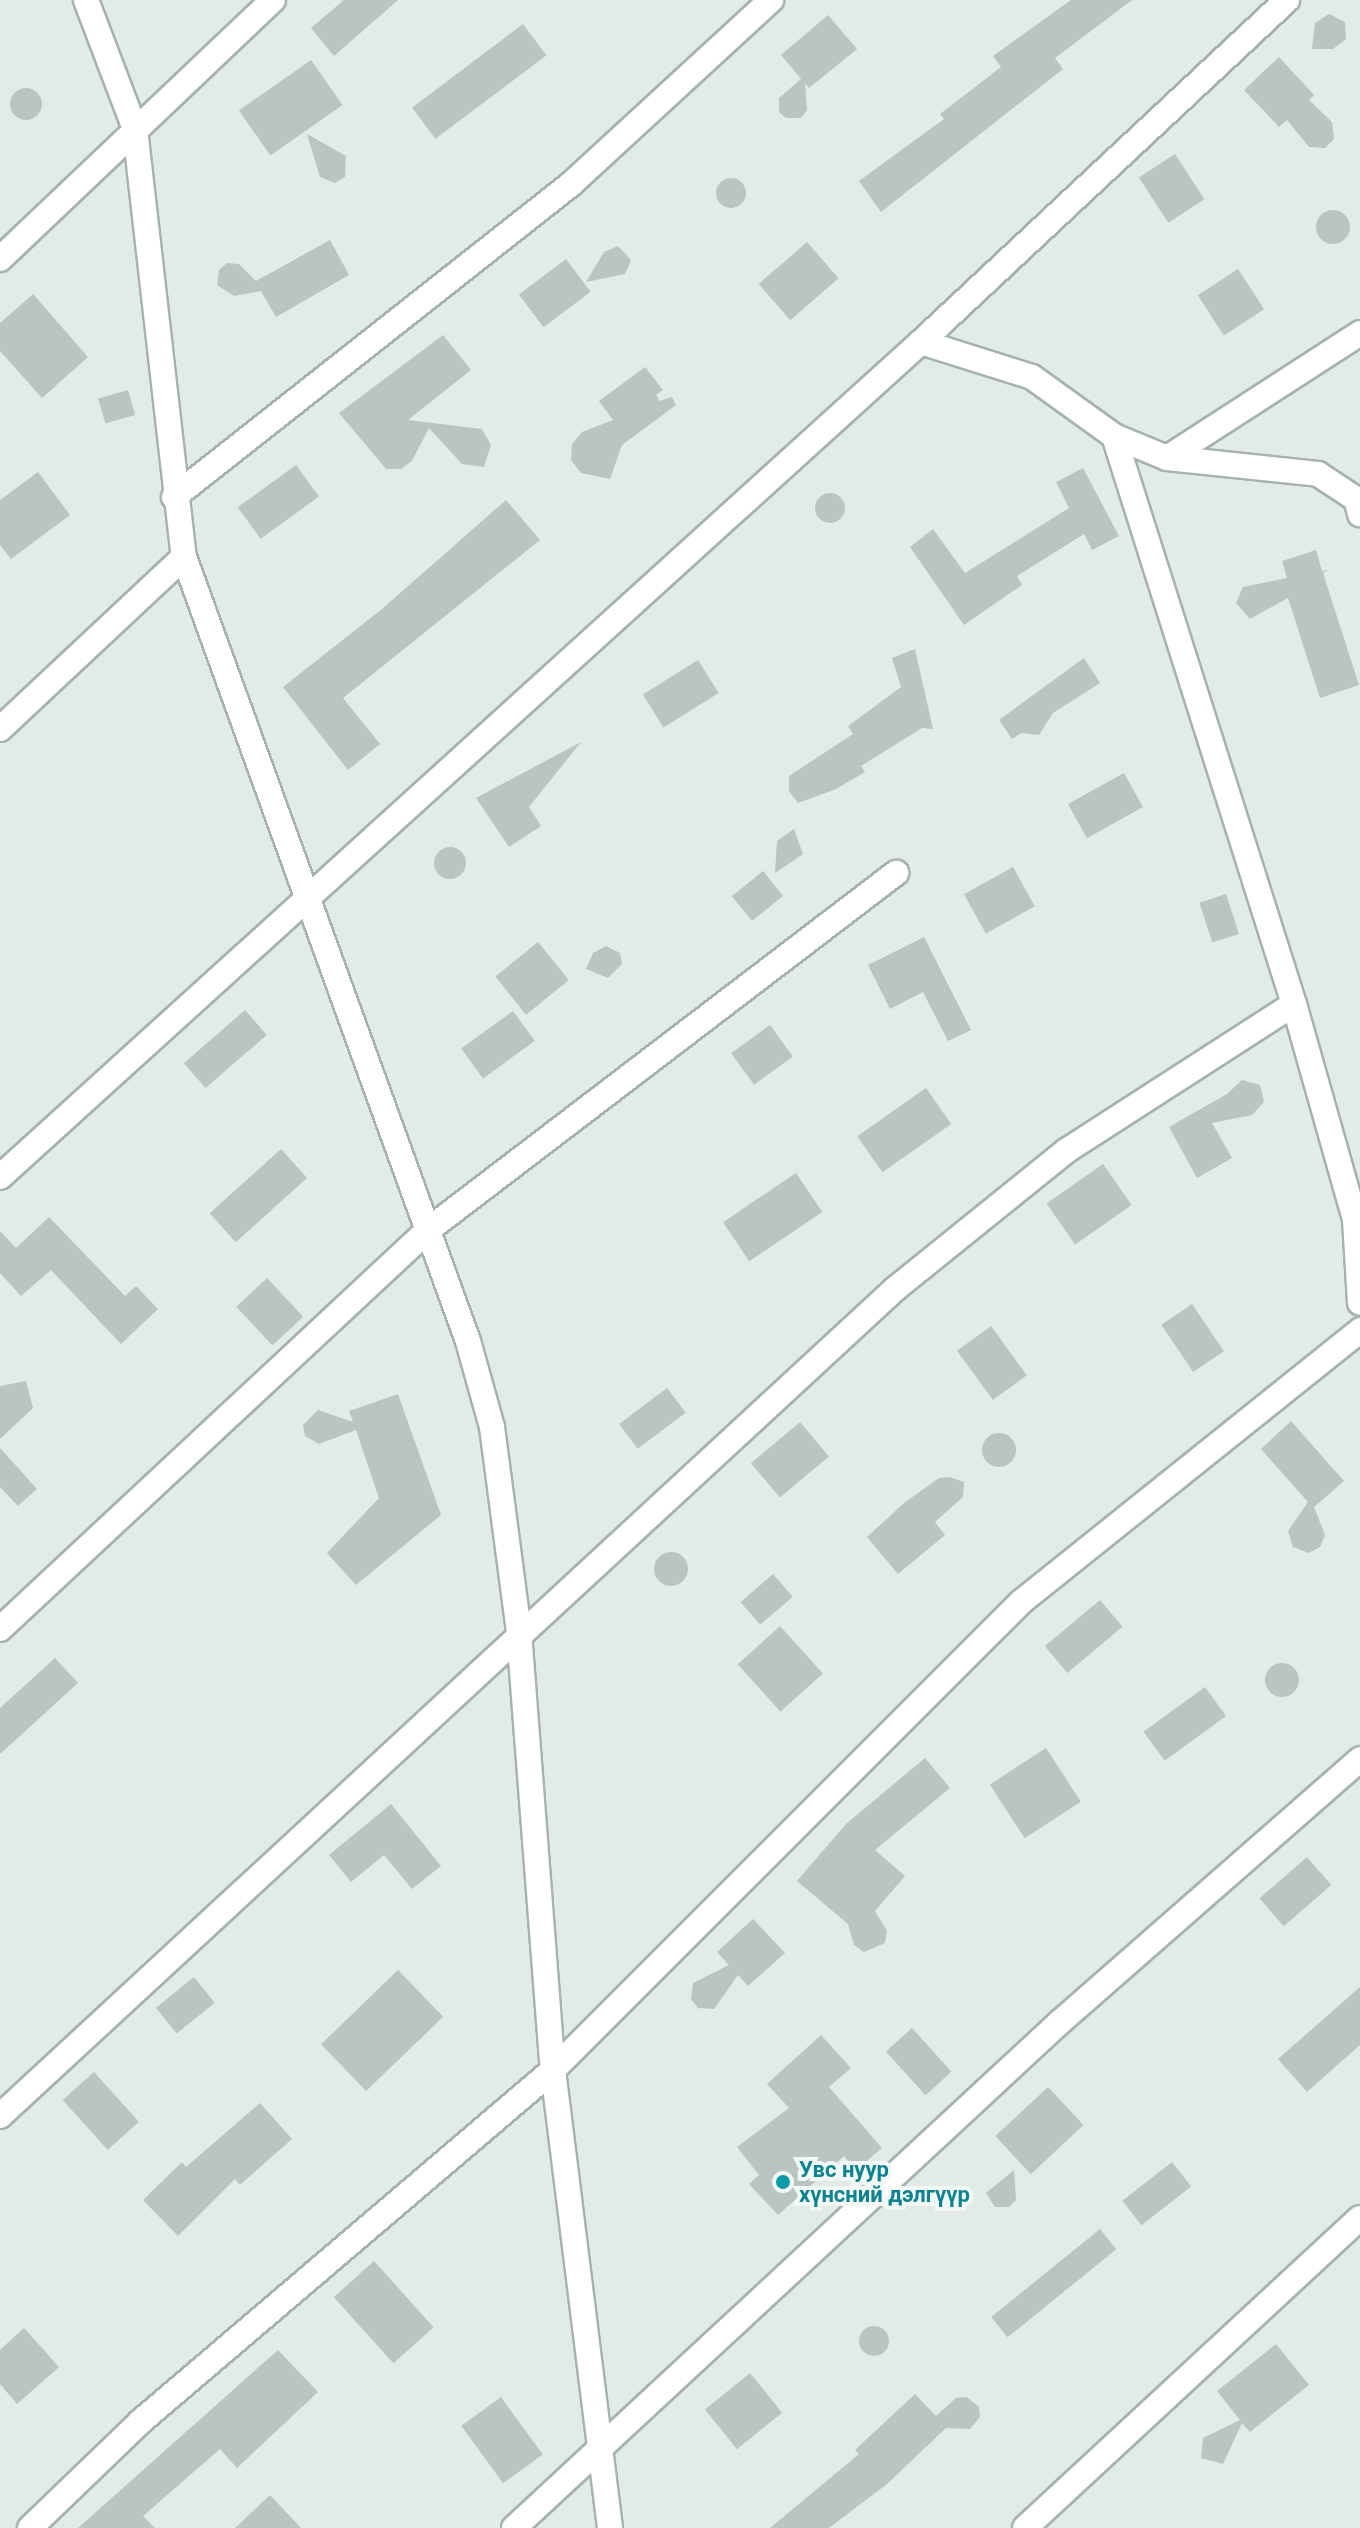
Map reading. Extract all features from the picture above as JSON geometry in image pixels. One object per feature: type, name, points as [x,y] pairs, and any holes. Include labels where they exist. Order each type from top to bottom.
[{"type":"street","points":[[86,0],[135,129],[174,497],[184,557],[428,1230],[492,1427],[519,1632],[553,2070],[610,2528]]},
{"type":"street","points":[[0,259],[273,0]]},
{"type":"street","points":[[174,497],[571,184],[771,0]]},
{"type":"street","points":[[0,1177],[307,894],[921,342],[1287,0]]},
{"type":"street","points":[[1167,458],[1360,333]]},
{"type":"street","points":[[921,342],[1032,377],[1114,436],[1167,458],[1318,474],[1359,503]]},
{"type":"street","points":[[1114,436],[1294,1004],[1355,1219],[1360,1303]]},
{"type":"street","points":[[0,729],[184,557]]},
{"type":"street","points":[[0,1629],[428,1230],[896,873]]},
{"type":"street","points":[[0,2116],[442,1711],[519,1632],[895,1289],[1066,1151],[1294,1004]]},
{"type":"street","points":[[30,2528],[140,2422],[553,2070],[1021,1602],[1360,1330]]},
{"type":"street","points":[[514,2528],[599,2445],[1060,2022],[1360,1759]]},
{"type":"street","points":[[1025,2528],[1360,2218]]},
{"type":"building","points":[[344,0],[398,0],[334,56],[311,28]]},
{"type":"building","points":[[1071,0],[1132,0],[1055,58],[1063,69],[881,212],[859,181],[944,119],[940,114],[1001,67],[993,56]]},
{"type":"building","points":[[1329,14],[1345,22],[1346,39],[1333,49],[1312,49],[1315,23]]},
{"type":"building","points":[[828,15],[857,49],[809,88],[805,83],[807,110],[801,118],[786,118],[779,112],[779,98],[801,79],[781,55]]},
{"type":"building","points":[[523,24],[546,55],[435,139],[412,108]]},
{"type":"building","points":[[1279,57],[1314,95],[1309,100],[1332,122],[1334,139],[1325,148],[1309,147],[1287,120],[1279,127],[1244,90]]},
{"type":"building","points":[[311,60],[343,105],[270,156],[239,110]]},
{"type":"building","points":[[26,88],[38,92],[42,104],[38,116],[26,120],[14,116],[10,104],[14,92]]},
{"type":"building","points":[[307,134],[346,156],[345,177],[335,183],[320,177]]},
{"type":"building","points":[[1175,154],[1204,199],[1168,223],[1139,177]]},
{"type":"building","points":[[731,178],[742,182],[746,193],[742,204],[731,208],[720,204],[716,193],[720,182]]},
{"type":"building","points":[[1333,210],[1345,215],[1350,227],[1345,239],[1333,244],[1321,239],[1316,227],[1321,215]]},
{"type":"building","points":[[330,240],[349,275],[276,317],[261,291],[234,296],[217,285],[219,270],[227,263],[239,264],[256,281]]},
{"type":"building","points":[[807,242],[838,278],[790,320],[759,284]]},
{"type":"building","points":[[618,246],[631,260],[625,274],[586,282],[604,252]]},
{"type":"building","points":[[566,259],[591,292],[544,327],[519,295]]},
{"type":"building","points":[[1238,269],[1264,309],[1224,335],[1198,295]]},
{"type":"building","points":[[33,294],[88,357],[42,398],[0,351],[0,323]]},
{"type":"building","points":[[443,335],[471,370],[408,420],[482,429],[491,445],[484,467],[462,464],[429,428],[412,461],[401,469],[386,469],[339,413]]},
{"type":"building","points":[[645,367],[663,390],[656,395],[660,401],[672,397],[676,405],[622,445],[610,479],[581,473],[571,460],[572,444],[582,432],[613,420],[599,401]]},
{"type":"building","points":[[128,390],[135,415],[105,424],[98,399]]},
{"type":"building","points":[[296,465],[319,497],[261,539],[238,507]]},
{"type":"building","points":[[1083,468],[1119,536],[1092,550],[1084,534],[1017,576],[1022,585],[964,625],[910,547],[933,529],[965,573],[1069,508],[1056,482]]},
{"type":"building","points":[[38,472],[70,515],[11,559],[0,545],[0,500]]},
{"type":"building","points":[[830,493],[841,497],[845,508],[841,519],[830,523],[819,519],[815,508],[819,497]]},
{"type":"building","points":[[506,500],[540,540],[343,698],[380,744],[348,770],[283,687],[382,609]]},
{"type":"building","points":[[1316,550],[1322,571],[1328,570],[1323,573],[1359,685],[1320,698],[1288,598],[1250,619],[1236,603],[1243,587],[1287,578],[1282,561]]},
{"type":"building","points":[[915,649],[933,729],[922,728],[861,766],[865,772],[836,789],[798,803],[789,791],[789,776],[853,734],[848,726],[901,687],[892,658]]},
{"type":"building","points":[[1084,658],[1100,683],[1053,713],[1039,735],[1021,733],[1012,739],[999,720]]},
{"type":"building","points":[[698,660],[719,693],[664,728],[643,694]]},
{"type":"building","points":[[581,742],[529,807],[541,826],[509,847],[476,798]]},
{"type":"building","points":[[1124,773],[1143,807],[1087,838],[1068,804]]},
{"type":"building","points":[[794,829],[803,854],[775,873],[777,841]]},
{"type":"building","points":[[450,847],[461,852],[466,863],[461,874],[450,879],[439,874],[434,863],[439,852]]},
{"type":"building","points":[[1013,867],[1035,906],[986,934],[964,894]]},
{"type":"building","points":[[763,871],[783,896],[752,921],[732,896]]},
{"type":"building","points":[[1226,894],[1239,934],[1212,943],[1199,903]]},
{"type":"building","points":[[924,937],[971,1030],[948,1041],[923,992],[890,1009],[868,965]]},
{"type":"building","points":[[538,942],[569,980],[526,1015],[495,977]]},
{"type":"building","points":[[606,946],[620,953],[622,964],[608,978],[586,969],[593,953]]},
{"type":"building","points":[[245,1010],[267,1035],[206,1088],[184,1063]]},
{"type":"building","points":[[513,1011],[535,1041],[483,1079],[461,1049]]},
{"type":"building","points":[[770,1025],[793,1057],[754,1085],[731,1053]]},
{"type":"building","points":[[1242,1080],[1260,1085],[1264,1102],[1252,1115],[1212,1123],[1232,1158],[1197,1178],[1169,1127],[1227,1094]]},
{"type":"building","points":[[926,1088],[951,1124],[882,1172],[857,1136]]},
{"type":"building","points":[[281,1149],[307,1178],[236,1242],[210,1213]]},
{"type":"building","points":[[1103,1164],[1132,1205],[1075,1245],[1046,1204]]},
{"type":"building","points":[[796,1173],[822,1212],[749,1261],[723,1222]]},
{"type":"building","points":[[49,1217],[125,1296],[136,1286],[158,1309],[121,1344],[51,1270],[21,1296],[0,1273],[0,1231],[16,1248]]},
{"type":"building","points":[[267,1278],[303,1317],[272,1345],[236,1307]]},
{"type":"building","points":[[1192,1304],[1224,1351],[1193,1372],[1161,1325]]},
{"type":"building","points":[[991,1326],[1027,1375],[993,1400],[957,1351]]},
{"type":"building","points":[[26,1381],[33,1408],[0,1439],[0,1386]]},
{"type":"building","points":[[667,1388],[686,1413],[638,1449],[619,1424]]},
{"type":"building","points":[[398,1394],[441,1515],[356,1585],[327,1553],[379,1498],[356,1430],[319,1444],[305,1436],[303,1425],[318,1410],[353,1422],[349,1411]]},
{"type":"building","points":[[1291,1421],[1344,1481],[1314,1507],[1325,1535],[1320,1547],[1309,1553],[1293,1547],[1288,1531],[1308,1502],[1261,1449]]},
{"type":"building","points":[[800,1422],[829,1456],[780,1498],[751,1463]]},
{"type":"building","points":[[999,1433],[1011,1438],[1016,1450],[1011,1462],[999,1467],[987,1462],[982,1450],[987,1438]]},
{"type":"building","points":[[0,1448],[37,1489],[18,1506],[0,1487]]},
{"type":"building","points":[[950,1477],[964,1482],[963,1497],[935,1522],[945,1535],[898,1574],[867,1537],[904,1503],[939,1478]]},
{"type":"building","points":[[671,1552],[683,1557],[688,1569],[683,1581],[671,1586],[659,1581],[654,1569],[659,1557]]},
{"type":"building","points":[[773,1574],[793,1597],[760,1625],[741,1602]]},
{"type":"building","points":[[1100,1600],[1122,1627],[1067,1673],[1045,1646]]},
{"type":"building","points":[[780,1626],[823,1674],[780,1712],[738,1664]]},
{"type":"building","points":[[55,1658],[78,1683],[0,1754],[0,1708]]},
{"type":"building","points":[[1282,1663],[1294,1668],[1299,1680],[1294,1692],[1282,1697],[1270,1692],[1265,1680],[1270,1668]]},
{"type":"building","points":[[1205,1687],[1226,1716],[1165,1761],[1144,1732]]},
{"type":"building","points":[[1046,1748],[1081,1802],[1025,1838],[990,1784]]},
{"type":"building","points":[[925,1758],[950,1788],[875,1850],[905,1876],[875,1911],[887,1931],[885,1943],[864,1952],[854,1945],[848,1924],[797,1881],[846,1824]]},
{"type":"building","points":[[391,1804],[441,1866],[412,1889],[384,1855],[351,1882],[329,1855]]},
{"type":"building","points":[[1307,1857],[1331,1885],[1284,1926],[1259,1898]]},
{"type":"building","points":[[753,1919],[785,1953],[748,1986],[738,1975],[714,2009],[698,2008],[691,1999],[693,1983],[729,1965],[717,1952]]},
{"type":"building","points":[[398,1970],[443,2017],[366,2091],[321,2044]]},
{"type":"building","points":[[194,1977],[215,2003],[177,2033],[156,2008]]},
{"type":"building","points":[[1360,1987],[1360,2045],[1307,2092],[1278,2059]]},
{"type":"building","points":[[912,2028],[951,2072],[925,2095],[886,2051]]},
{"type":"building","points":[[821,2035],[851,2068],[829,2087],[882,2148],[856,2170],[844,2156],[778,2215],[749,2184],[759,2175],[737,2147],[789,2108],[767,2084]]},
{"type":"building","points":[[94,2072],[139,2122],[108,2150],[63,2100]]},
{"type":"building","points":[[1048,2087],[1083,2125],[1031,2174],[995,2136]]},
{"type":"building","points":[[260,2103],[292,2139],[240,2185],[235,2179],[178,2236],[143,2200],[182,2162],[186,2167]]},
{"type":"building","points":[[1172,2162],[1191,2186],[1141,2225],[1122,2201]]},
{"type":"building","points":[[1014,2170],[1016,2200],[1009,2207],[995,2207],[986,2193]]},
{"type":"building","points":[[1100,2229],[1116,2249],[1008,2337],[991,2317]]},
{"type":"building","points":[[374,2261],[434,2327],[393,2363],[334,2297]]},
{"type":"building","points":[[874,2326],[885,2330],[889,2341],[885,2352],[874,2356],[863,2352],[859,2341],[863,2330]]},
{"type":"building","points":[[24,2328],[59,2367],[17,2404],[0,2384],[0,2350]]},
{"type":"building","points":[[1276,2344],[1309,2385],[1250,2432],[1242,2423],[1223,2464],[1201,2458],[1203,2438],[1240,2420],[1217,2391]]},
{"type":"building","points":[[278,2350],[318,2392],[237,2468],[220,2449],[143,2516],[155,2528],[78,2528]]},
{"type":"building","points":[[750,2373],[782,2413],[737,2449],[705,2410]]},
{"type":"building","points":[[915,2394],[936,2416],[956,2398],[967,2397],[979,2407],[980,2417],[970,2429],[946,2428],[887,2484],[829,2528],[770,2528],[859,2454],[855,2450]]},
{"type":"building","points":[[501,2397],[543,2454],[503,2483],[461,2426]]},
{"type":"building","points":[[270,2495],[301,2528],[235,2528]]},
{"type":"place","name":"Увс нуур хүнсний дэлгүүр","points":[[783,2182]]}]
